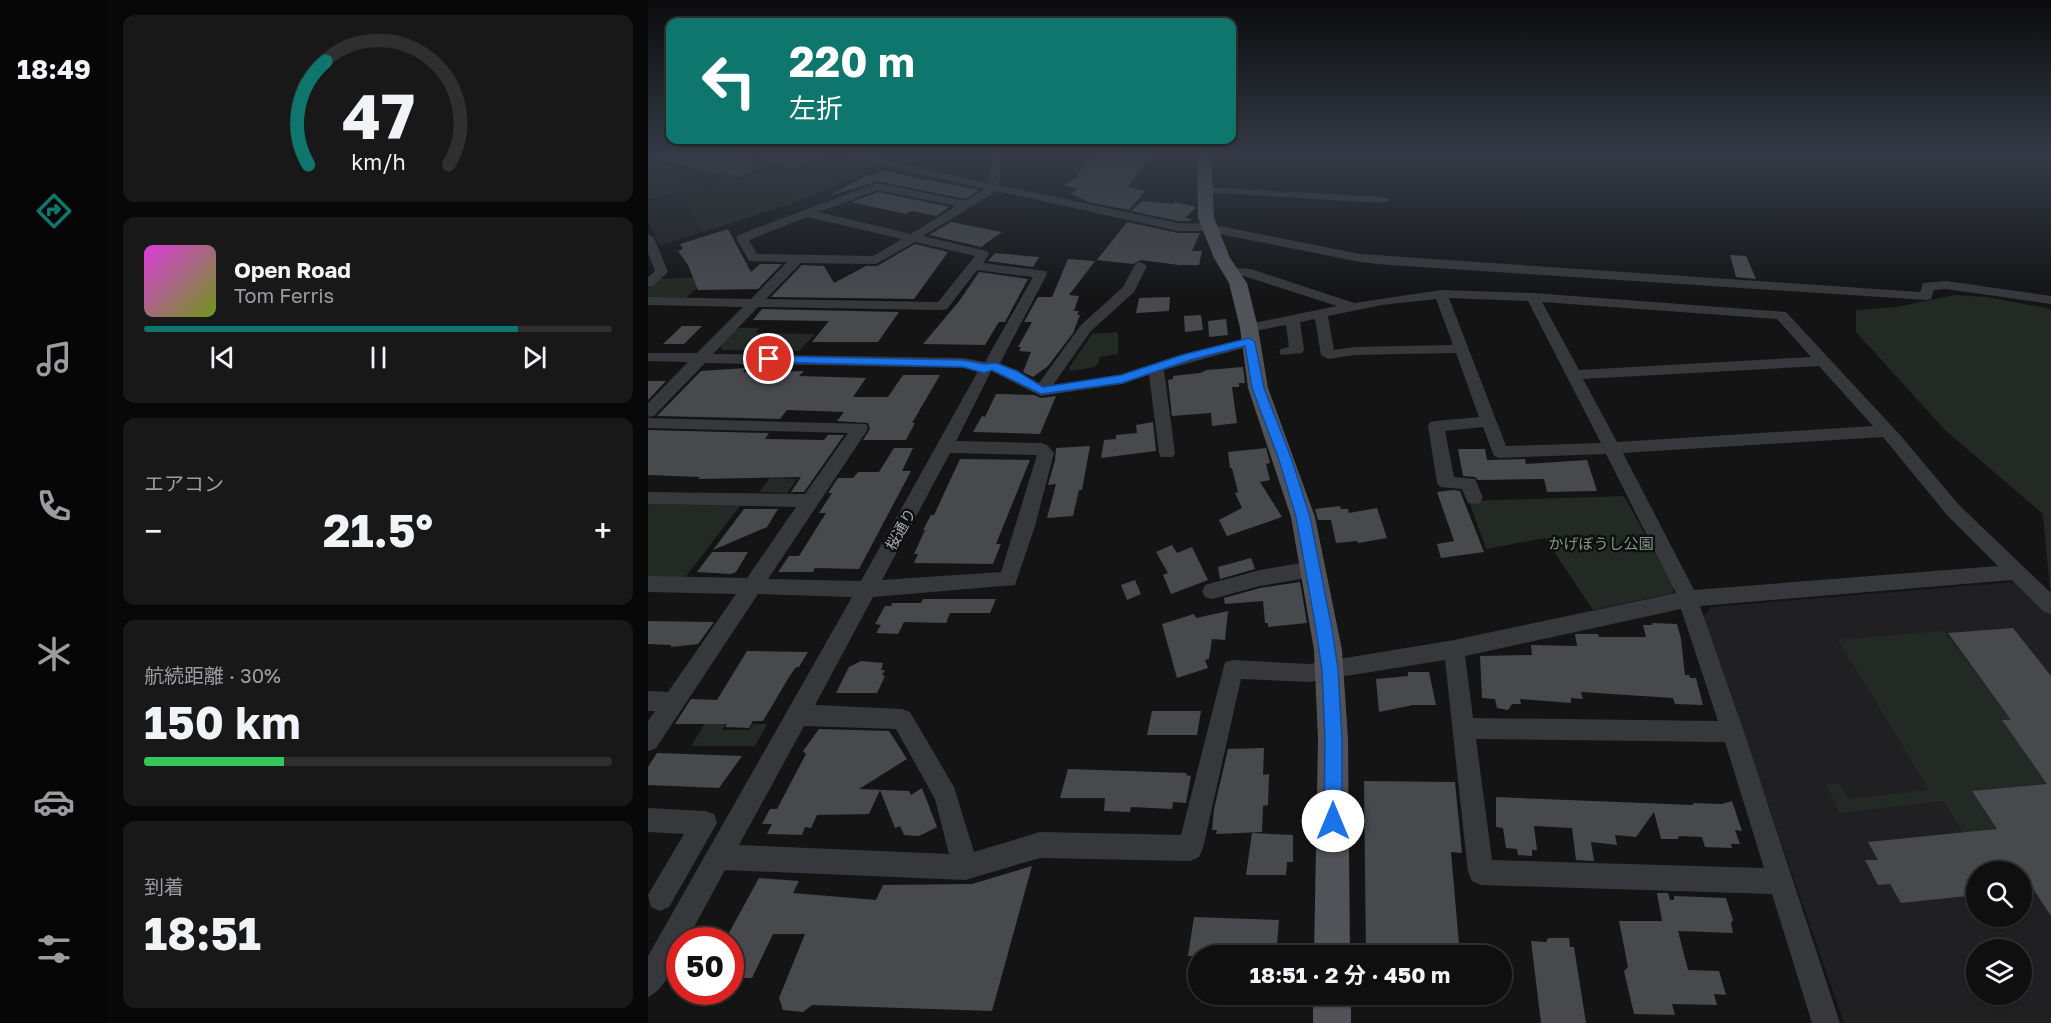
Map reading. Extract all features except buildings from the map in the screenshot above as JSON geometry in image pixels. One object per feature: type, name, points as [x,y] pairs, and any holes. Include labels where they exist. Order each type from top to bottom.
[{"type":"main road","points":[[1206,201],[1210,229],[1238,283],[1258,388],[1286,460],[1303,517],[1330,670],[1333,739],[1332,945]]},
{"type":"main road","points":[[1332,1005],[1332,1023]]},
{"type":"street","points":[[838,201],[742,238],[753,258],[876,260],[973,201]]},
{"type":"street","points":[[947,201],[967,205]]},
{"type":"street","points":[[1061,201],[1179,227],[1210,229],[1360,258],[1926,296],[1928,286],[1946,285],[2051,300]]},
{"type":"street","points":[[648,301],[942,306],[983,254],[806,213]]},
{"type":"street","points":[[648,238],[662,272],[648,283]]},
{"type":"street","points":[[648,412],[798,258]]},
{"type":"street","name":"桜通り","points":[[648,983],[1041,274],[974,266]]},
{"type":"street","points":[[1041,391],[1086,328],[1129,289],[1142,266]]},
{"type":"street","points":[[1230,270],[1256,275],[1355,308]]},
{"type":"street","points":[[1441,294],[1500,452],[1610,449],[1885,431]]},
{"type":"street","points":[[648,357],[963,363],[1013,374],[1041,391],[1122,379],[1292,318],[1404,297],[1441,294],[1533,297],[1781,315],[1895,440],[1953,510],[2051,606]]},
{"type":"street","points":[[1533,297],[1610,449],[1682,583],[1733,732],[1826,1023]]},
{"type":"street","points":[[1321,313],[1328,355],[1355,351],[1461,349]]},
{"type":"street","points":[[1286,352],[1297,350],[1292,318]]},
{"type":"street","points":[[1572,375],[1822,361]]},
{"type":"street","points":[[1156,368],[1167,453]]},
{"type":"street","points":[[1474,498],[1469,483],[1446,483],[1436,426],[1488,421]]},
{"type":"street","points":[[648,423],[860,428],[648,740]]},
{"type":"street","points":[[648,584],[867,589],[1008,579],[1026,526],[1046,453],[1041,449],[945,447]]},
{"type":"street","points":[[648,498],[810,501]]},
{"type":"street","points":[[1212,591],[1260,578],[1312,569]]},
{"type":"street","points":[[718,857],[965,867],[1040,845],[1190,848],[1233,669],[1309,673],[1330,670],[1454,649],[1688,599],[2017,572]]},
{"type":"street","points":[[1454,649],[1481,872],[1779,881]]},
{"type":"street","points":[[648,701],[674,702]]},
{"type":"street","points":[[798,715],[903,719],[946,795],[965,867]]},
{"type":"street","points":[[1464,728],[1733,732]]},
{"type":"street","points":[[648,820],[705,823],[660,898]]},
{"type":"shaded area","points":[[648,201],[797,201],[660,246],[648,222]]},
{"type":"shaded area","points":[[2015,582],[2051,614],[2051,1023],[1844,1023],[1703,617],[1711,607]]},
{"type":"green space","points":[[686,201],[798,201],[787,205],[703,232]]},
{"type":"green space","points":[[709,277],[686,298],[648,298],[648,289],[659,279]]},
{"type":"green space","points":[[1955,295],[1987,297],[2051,309],[2051,601],[2043,514],[1945,430],[1856,332],[1856,310],[1897,307]]},
{"type":"green space","points":[[737,328],[759,328],[756,333],[815,334],[799,351],[722,350],[720,345]]},
{"type":"green space","points":[[1118,332],[1118,354],[1100,357],[1099,363],[1094,367],[1071,371],[1069,368],[1092,334]]},
{"type":"green space","points":[[770,478],[797,479],[787,493],[759,492]]},
{"type":"green space","name":"かげぼうし公園","points":[[1624,496],[1674,587],[1673,593],[1593,610],[1545,538],[1486,549],[1469,501]]},
{"type":"green space","points":[[648,504],[740,506],[684,579],[648,578]]},
{"type":"green space","points":[[1944,631],[2011,720],[2003,721],[2051,790],[1973,791],[1997,829],[1963,833],[1944,801],[1839,813],[1826,784],[1840,784],[1849,799],[1929,790],[1838,640]]},
{"type":"green space","points":[[715,707],[728,718],[722,730],[749,730],[753,724],[767,724],[755,746],[691,746]]},
{"type":"route","points":[[769,359],[963,363],[981,366],[984,369],[992,365],[1013,374],[1041,391],[1122,379],[1186,358],[1249,342],[1258,388],[1286,460],[1303,517],[1328,650],[1333,739],[1333,821]]}]
